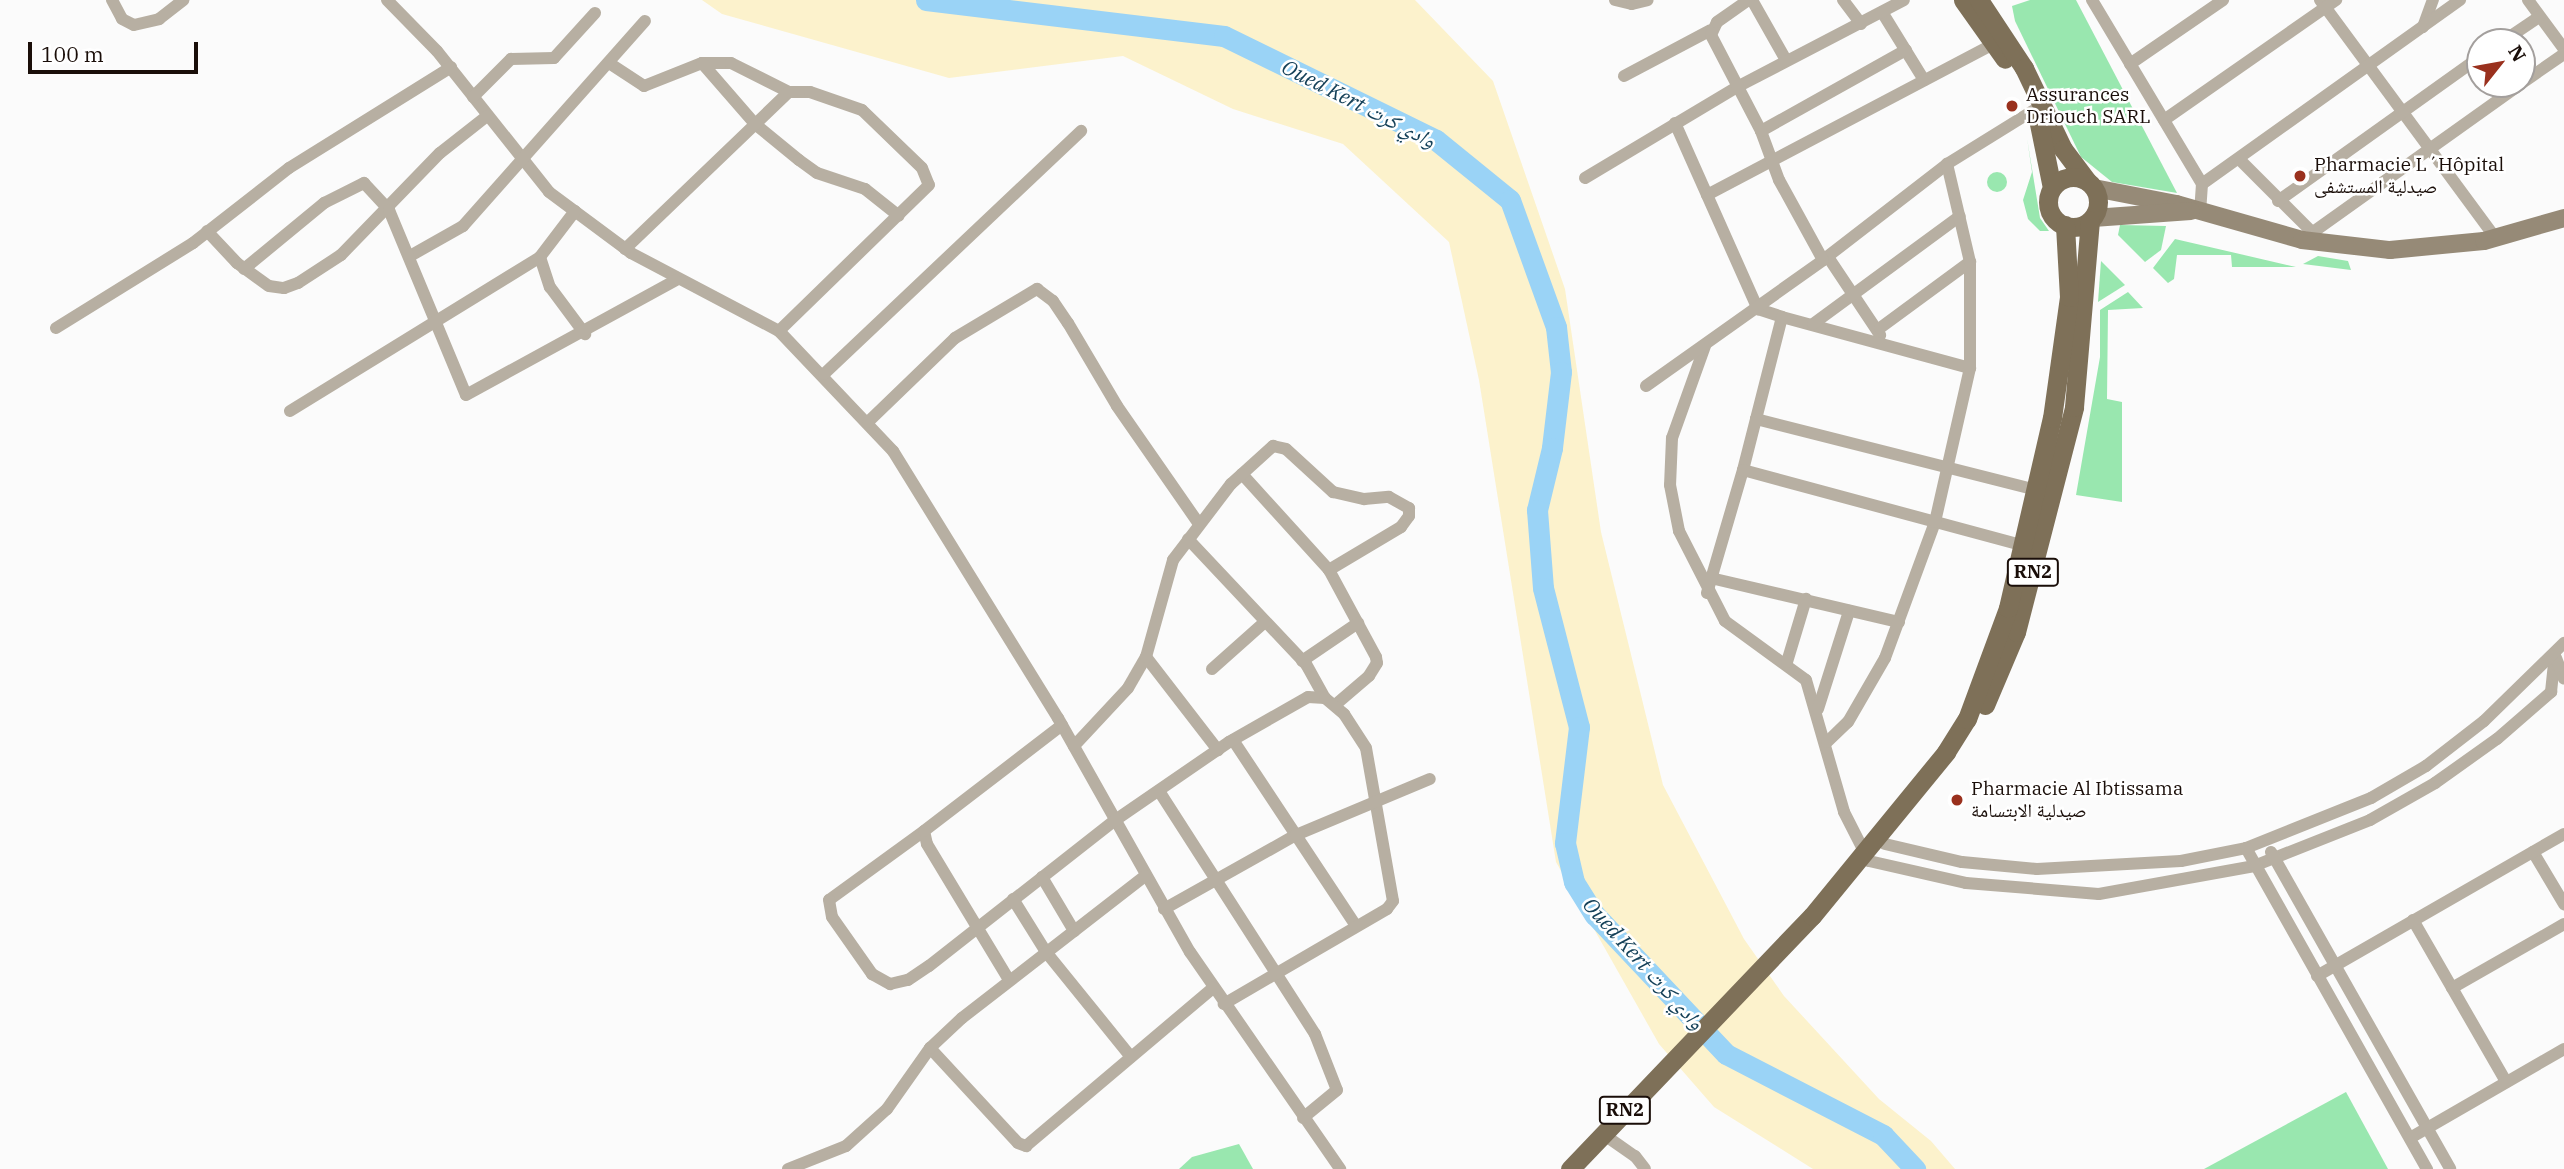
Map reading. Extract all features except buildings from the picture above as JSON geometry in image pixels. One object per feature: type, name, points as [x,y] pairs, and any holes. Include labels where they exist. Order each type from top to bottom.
[{"type":"main road","name":"RN2","points":[[1570,1169],[1861,861],[1931,771],[1967,719],[1994,651],[2037,489],[2066,335],[2065,225],[2049,210],[2052,188],[2046,146],[2034,110],[1995,43],[1963,0]]},
{"type":"main road","points":[[1979,0],[2024,68],[2063,149],[2091,184]]},
{"type":"main road","points":[[2052,188],[2071,176],[2091,184],[2196,212],[2307,236],[2390,250],[2496,239],[2564,218]]},
{"type":"main road","name":"RN2","points":[[1861,861],[1885,844],[1950,765],[1999,678],[2016,632],[2074,407],[2091,219],[2098,200],[2091,184]]},
{"type":"main road","points":[[2065,225],[2091,219],[2196,212]]},
{"type":"street","points":[[112,0],[122,19],[134,25],[159,19],[183,0]]},
{"type":"street","points":[[387,0],[451,67],[540,183],[625,249],[676,280],[779,331],[824,374],[867,422],[908,473],[1008,643],[1062,725],[1145,876],[1213,988],[1340,1169]]},
{"type":"street","points":[[1615,0],[1632,4],[1648,0]]},
{"type":"street","points":[[1624,76],[1711,30],[1750,0],[1786,60]]},
{"type":"street","points":[[1843,0],[1861,24]]},
{"type":"street","points":[[1585,178],[1737,87],[1904,0]]},
{"type":"street","points":[[2130,64],[2223,0]]},
{"type":"street","points":[[2423,27],[2433,0]]},
{"type":"street","points":[[2196,212],[2203,184],[2460,0]]},
{"type":"street","points":[[2528,0],[2564,52],[2536,73]]},
{"type":"street","points":[[2098,2],[2130,64],[2203,184]]},
{"type":"street","points":[[2164,120],[2328,3],[2400,110],[2496,239]]},
{"type":"street","points":[[1882,12],[1924,80]]},
{"type":"street","points":[[473,97],[511,59],[554,58],[595,13]]},
{"type":"street","points":[[2523,28],[2539,17]]},
{"type":"street","points":[[410,256],[463,226],[645,21]]},
{"type":"street","points":[[1711,30],[1760,131],[1770,160],[1826,259],[1880,328],[1880,342]]},
{"type":"street","points":[[1707,195],[1995,43]]},
{"type":"street","points":[[1760,131],[1906,50]]},
{"type":"street","points":[[609,63],[645,86],[702,63],[732,63],[789,92],[810,92],[862,110],[922,168],[929,185],[779,331]]},
{"type":"street","points":[[702,63],[755,124],[817,173],[865,189],[899,216]]},
{"type":"street","points":[[2278,201],[2400,110],[2466,66]]},
{"type":"street","points":[[55,328],[136,281],[310,154],[451,67]]},
{"type":"street","points":[[625,249],[789,92]]},
{"type":"street","points":[[2240,160],[2307,236],[2502,98]]},
{"type":"street","points":[[1646,386],[1826,259],[1947,164],[2034,110]]},
{"type":"street","points":[[206,231],[244,269],[269,286],[298,283],[341,255],[388,210],[440,153],[487,116]]},
{"type":"street","points":[[1675,123],[1758,309],[1970,368]]},
{"type":"street","points":[[824,374],[1080,131]]},
{"type":"street","points":[[1827,742],[1868,692],[1899,622],[1935,522],[1970,368],[1970,262],[1947,164]]},
{"type":"street","points":[[244,269],[304,218],[357,183],[370,187],[388,210],[410,256],[466,395],[585,334],[676,280]]},
{"type":"street","points":[[290,411],[437,324],[540,257],[575,211]]},
{"type":"street","points":[[1813,324],[1960,216]]},
{"type":"street","points":[[540,257],[550,287],[585,334]]},
{"type":"street","points":[[1880,328],[1970,262]]},
{"type":"street","points":[[867,422],[955,338],[1037,289],[1060,312],[1117,406],[1199,524]]},
{"type":"street","points":[[1707,593],[1715,579],[1782,317]]},
{"type":"street","points":[[1705,346],[1675,420],[1669,458],[1679,531],[1707,593],[1736,632],[1787,662],[1806,680],[1818,709],[1844,812],[1861,861],[1966,883],[2099,894],[2254,866],[2370,820],[2435,783],[2497,739],[2551,692],[2555,654]]},
{"type":"street","points":[[1756,419],[2037,489]]},
{"type":"street","points":[[1074,747],[1128,688],[1146,657],[1158,625],[1167,572],[1188,539],[1242,474],[1266,450],[1282,446],[1333,492],[1364,499],[1390,497],[1409,509],[1409,516],[1401,527],[1329,570]]},
{"type":"street","points":[[1744,470],[2024,546]]},
{"type":"street","points":[[1062,725],[924,831],[834,894],[829,905],[832,917],[872,974],[890,984],[908,980],[1114,821],[1233,740],[1308,697],[1330,702],[1362,684],[1377,663],[1329,570],[1242,474]]},
{"type":"street","points":[[1188,539],[1302,661],[1366,748],[1393,901],[1224,1004]]},
{"type":"street","points":[[1715,579],[1899,622]]},
{"type":"street","points":[[1787,662],[1806,599]]},
{"type":"street","points":[[1818,709],[1849,611]]},
{"type":"street","points":[[1212,669],[1265,622]]},
{"type":"street","points":[[1302,661],[1358,623]]},
{"type":"street","points":[[1885,844],[1962,862],[2037,869],[2181,861],[2246,848],[2371,798],[2426,766],[2484,721],[2564,643]]},
{"type":"street","points":[[2555,654],[2564,680]]},
{"type":"street","points":[[1146,657],[1218,750]]},
{"type":"street","points":[[1233,740],[1356,926]]},
{"type":"street","points":[[1164,909],[1296,835],[1430,779]]},
{"type":"street","points":[[1159,791],[1315,1034],[1336,1085],[1333,1096],[1303,1118]]},
{"type":"street","points":[[924,831],[927,844],[1009,979]]},
{"type":"street","points":[[2317,976],[2564,834]]},
{"type":"street","points":[[2266,841],[2332,966],[2450,1169]]},
{"type":"street","points":[[2246,848],[2427,1169]]},
{"type":"street","points":[[2533,852],[2564,904]]},
{"type":"street","points":[[788,1169],[826,1164],[879,1117],[930,1048],[1009,979],[1145,876]]},
{"type":"street","points":[[1042,877],[1074,931]]},
{"type":"street","points":[[1013,899],[1046,952],[1131,1056]]},
{"type":"street","points":[[2413,920],[2506,1082]]},
{"type":"street","points":[[2452,988],[2564,924]]},
{"type":"street","points":[[930,1048],[1018,1143],[1026,1146],[1213,988]]},
{"type":"street","points":[[2361,1056],[2378,1047]]},
{"type":"street","points":[[2410,1138],[2564,1049]]},
{"type":"street","points":[[1603,1134],[1635,1156],[1645,1169]]},
{"type":"green space","points":[[2030,0],[2076,0],[2177,193],[2112,182],[2081,157],[2015,21],[2012,6]]},
{"type":"green space","points":[[2027,138],[2040,218],[2049,231],[2040,231],[2028,219],[2023,200],[2032,172]]},
{"type":"green space","points":[[1997,172],[2004,175],[2007,182],[2004,189],[1997,192],[1990,189],[1987,182],[1990,175]]},
{"type":"green space","points":[[2120,225],[2166,226],[2161,250],[2145,262],[2118,235]]},
{"type":"green space","points":[[2175,239],[2296,267],[2232,267],[2231,255],[2177,255],[2174,279],[2168,283],[2153,268]]},
{"type":"green space","points":[[2318,256],[2348,261],[2351,270],[2303,264]]},
{"type":"green space","points":[[2101,261],[2125,285],[2098,302]]},
{"type":"green space","points":[[2128,292],[2143,308],[2108,310],[2107,399],[2122,402],[2122,502],[2076,495],[2100,357],[2100,310]]},
{"type":"green space","points":[[2346,1092],[2388,1169],[2204,1169]]},
{"type":"green space","points":[[1239,1144],[1253,1169],[1179,1169],[1192,1157]]},
{"type":"sand","points":[[702,0],[1415,0],[1493,81],[1565,289],[1601,532],[1663,785],[1744,939],[1784,996],[1879,1099],[1931,1141],[1955,1169],[1813,1169],[1714,1107],[1659,1044],[1556,862],[1479,380],[1449,242],[1343,144],[1233,109],[1123,56],[949,78],[722,14]]},
{"type":"waterway","name":"Oued Kert وادي كرت","points":[[926,0],[1224,36],[1436,140],[1510,200],[1556,327],[1561,372],[1552,448],[1537,510],[1543,588],[1579,727],[1565,843],[1574,882],[1595,915],[1726,1054],[1883,1135],[1915,1169]]},
{"type":"place","name":"Assurances Driouch SARL","points":[[2012,106]]},
{"type":"place","name":"Pharmacie L´Hôpital صيدلية المستشفى","points":[[2300,176]]},
{"type":"place","name":"Pharmacie Al Ibtissama صيدلية الابتسامة","points":[[1957,800]]}]
